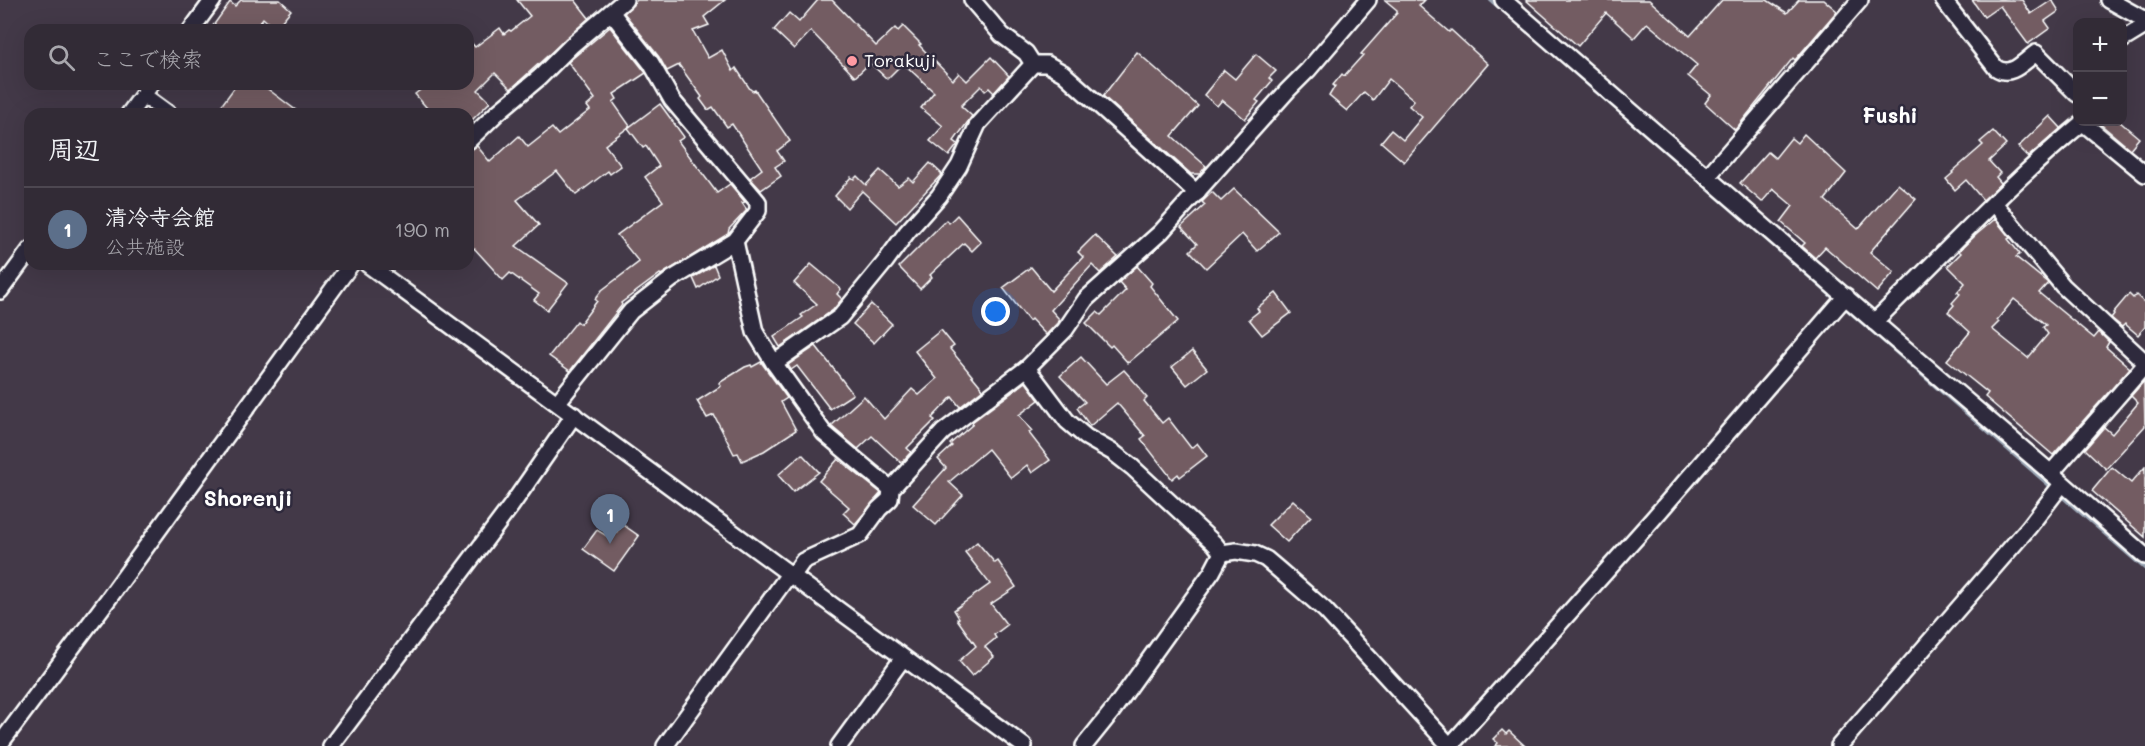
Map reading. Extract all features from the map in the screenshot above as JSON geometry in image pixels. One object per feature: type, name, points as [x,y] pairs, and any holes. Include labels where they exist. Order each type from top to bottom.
[{"type":"street","points":[[195,24],[213,0]]},
{"type":"street","points":[[474,135],[540,77],[572,45],[625,0]]},
{"type":"street","points":[[972,0],[1002,35],[1026,53],[1033,64]]},
{"type":"street","points":[[665,746],[803,561],[860,535],[879,509],[890,499],[891,489],[943,432],[1027,368],[1065,330],[1086,299],[1161,232],[1308,70],[1368,0]]},
{"type":"street","points":[[1503,0],[2145,556]]},
{"type":"street","points":[[1707,177],[1860,0]]},
{"type":"street","points":[[1943,0],[1996,68],[2002,72],[2010,72],[2036,53],[2073,90]]},
{"type":"street","points":[[2109,0],[2145,20]]},
{"type":"street","points":[[557,403],[630,311],[672,279],[735,241],[758,211],[758,202],[672,100],[651,63],[611,12]]},
{"type":"street","points":[[2127,37],[2145,26]]},
{"type":"street","points":[[774,363],[840,317],[907,232],[939,196],[959,166],[978,124],[1033,64],[1047,64],[1063,72],[1197,193]]},
{"type":"street","points":[[134,108],[147,90],[164,108]]},
{"type":"street","points":[[1874,322],[1994,203],[2077,126]]},
{"type":"street","points":[[2087,126],[2145,174]]},
{"type":"street","points":[[1839,746],[2021,536],[2057,478],[2145,364],[2062,286],[1994,203]]},
{"type":"street","points":[[735,241],[755,332],[774,363],[824,433],[891,489]]},
{"type":"street","points":[[0,291],[24,257]]},
{"type":"street","points":[[0,744],[347,270]]},
{"type":"street","points":[[376,270],[1024,746]]},
{"type":"street","points":[[1222,553],[1236,551],[1255,554],[1266,559],[1325,610],[1450,746],[1660,512],[1846,296]]},
{"type":"street","points":[[1027,368],[1067,421],[1086,437],[1114,453],[1132,467],[1222,553]]},
{"type":"street","points":[[331,746],[511,506],[574,415]]},
{"type":"street","points":[[1084,746],[1113,710],[1199,590],[1222,553]]},
{"type":"street","points":[[839,746],[903,658]]},
{"type":"building","points":[[241,0],[280,0],[291,10],[279,24],[270,24],[263,18],[258,24],[214,24],[230,2],[235,6]]},
{"type":"building","points":[[517,0],[575,0],[589,18],[511,89],[495,73],[478,90],[490,102],[474,118],[474,108],[427,108],[415,94],[420,90],[474,90],[474,46],[500,28],[504,34],[511,31],[530,16]]},
{"type":"building","points":[[637,0],[725,0],[704,17],[709,25],[693,31],[708,58],[722,50],[733,71],[736,68],[750,89],[755,90],[790,141],[777,151],[784,161],[775,167],[781,176],[761,190],[750,178],[762,169],[732,124],[727,127],[713,107],[708,110],[700,99],[702,97],[679,65],[667,71],[659,57],[624,13]]},
{"type":"building","points":[[818,0],[832,0],[876,46],[895,28],[898,31],[903,26],[953,80],[959,73],[967,81],[991,57],[1009,76],[994,93],[989,88],[985,91],[981,86],[961,106],[972,116],[954,141],[958,144],[949,156],[930,141],[943,126],[921,108],[934,92],[903,63],[887,79],[870,63],[855,77],[811,31],[794,49],[774,30],[789,13],[799,22]]},
{"type":"building","points":[[1385,0],[1425,0],[1419,6],[1449,32],[1451,30],[1488,64],[1404,162],[1381,142],[1391,130],[1403,140],[1422,117],[1409,106],[1414,100],[1389,79],[1373,100],[1364,92],[1347,111],[1329,96],[1335,86],[1333,85],[1342,74],[1344,76],[1363,55],[1361,54],[1397,13],[1397,10]]},
{"type":"building","points":[[1526,0],[1649,0],[1690,36],[1722,0],[1767,0],[1787,13],[1799,0],[1824,0],[1837,11],[1795,60],[1793,58],[1735,130],[1705,103],[1711,95],[1688,76],[1697,65],[1647,23],[1634,38],[1606,13],[1578,46]]},
{"type":"building","points":[[1972,0],[2022,0],[2031,14],[2052,0],[2059,11],[2045,21],[2050,28],[2028,44],[2000,6],[1984,17]]},
{"type":"building","points":[[610,27],[646,73],[614,94],[617,99],[613,102],[630,126],[605,145],[621,166],[610,174],[608,171],[576,195],[557,171],[517,200],[539,225],[516,246],[568,283],[547,310],[534,300],[539,294],[510,273],[503,280],[474,248],[474,148],[477,146],[490,162],[519,136],[528,147],[552,128],[558,135],[590,110],[587,106],[595,99],[568,62]]},
{"type":"building","points":[[1137,52],[1198,106],[1172,136],[1206,166],[1200,174],[1191,174],[1103,96]]},
{"type":"building","points":[[1256,54],[1276,71],[1269,78],[1272,81],[1256,100],[1259,102],[1245,119],[1222,100],[1217,106],[1204,95],[1224,70],[1235,79]]},
{"type":"building","points":[[233,90],[269,90],[293,108],[219,108]]},
{"type":"building","points":[[660,104],[684,137],[678,141],[717,193],[730,184],[745,202],[742,203],[747,210],[729,229],[728,234],[660,274],[621,303],[622,305],[570,371],[549,356],[577,321],[580,324],[602,290],[639,262],[617,235],[663,201],[645,177],[659,166],[646,146],[643,148],[628,128]]},
{"type":"building","points":[[2050,116],[2061,128],[2028,157],[2018,147]]},
{"type":"building","points":[[2103,126],[2125,126],[2139,138],[2130,149]]},
{"type":"building","points":[[1993,131],[2006,145],[1989,161],[2000,173],[1996,177],[2001,183],[1983,200],[1966,180],[1955,190],[1946,179],[1983,145],[1980,142]]},
{"type":"building","points":[[1804,134],[1846,173],[1825,200],[1858,229],[1898,184],[1916,199],[1870,252],[1894,272],[1877,292],[1825,247],[1815,258],[1802,246],[1805,243],[1781,222],[1793,206],[1773,189],[1762,202],[1740,183],[1768,152],[1775,158],[1791,138],[1797,143]]},
{"type":"building","points":[[930,163],[942,174],[896,223],[862,191],[847,208],[835,196],[851,177],[854,179],[857,176],[866,185],[880,170],[898,186],[909,178],[913,182]]},
{"type":"building","points":[[1234,189],[1279,232],[1257,251],[1242,234],[1206,268],[1190,251],[1197,244],[1181,227],[1205,205],[1202,202],[1212,192],[1221,201]]},
{"type":"building","points":[[957,215],[981,242],[972,251],[964,243],[930,275],[932,277],[920,289],[899,267],[946,220],[949,223]]},
{"type":"building","points":[[1995,219],[2020,254],[2016,257],[2048,283],[2039,293],[2094,338],[2099,332],[2109,342],[2106,347],[2130,368],[2053,455],[1985,397],[1988,393],[1947,360],[1970,332],[1948,312],[1960,294],[1957,292],[1965,283],[1948,266],[1961,253],[1959,251]],"holes":[[[2014,299],[2046,325],[2043,327],[2048,334],[2028,358],[1992,329]]]},
{"type":"building","points":[[1095,235],[1118,257],[1100,273],[1092,265],[1051,310],[1060,320],[1046,335],[1031,319],[1029,321],[1003,288],[1031,267],[1051,291],[1083,257],[1078,252]]},
{"type":"building","points":[[811,264],[841,289],[837,294],[842,299],[833,310],[780,347],[774,337],[817,304],[794,283]]},
{"type":"building","points":[[714,265],[718,275],[698,289],[693,278]]},
{"type":"building","points":[[1137,266],[1152,283],[1150,286],[1178,321],[1128,363],[1112,345],[1110,347],[1086,323],[1097,312],[1101,315],[1126,290],[1119,282]]},
{"type":"building","points":[[1276,293],[1291,313],[1262,335],[1249,319],[1259,311],[1257,308]]},
{"type":"building","points":[[2129,294],[2133,298],[2136,295],[2145,303],[2145,327],[2138,335],[2125,324],[2122,327],[2111,318]]},
{"type":"building","points":[[871,304],[892,324],[874,343],[853,324]]},
{"type":"building","points":[[941,330],[954,346],[950,349],[983,389],[960,407],[952,397],[932,418],[935,420],[907,448],[911,452],[901,463],[872,436],[858,449],[831,426],[864,396],[884,419],[912,389],[919,395],[937,379],[915,351]]},
{"type":"building","points":[[816,346],[853,394],[830,409],[797,366],[791,370],[788,365]]},
{"type":"building","points":[[1192,351],[1207,369],[1187,385],[1172,367]]},
{"type":"building","points":[[1081,357],[1106,384],[1124,370],[1141,389],[1147,398],[1144,401],[1162,423],[1168,418],[1191,448],[1197,443],[1207,456],[1180,477],[1178,474],[1172,479],[1141,439],[1145,436],[1117,403],[1090,426],[1077,408],[1085,402],[1060,376]]},
{"type":"building","points":[[761,362],[787,398],[781,402],[796,430],[764,451],[742,461],[738,453],[734,454],[714,415],[707,418],[697,401],[721,386],[719,383],[745,367],[751,365],[752,367]]},
{"type":"building","points":[[2144,381],[2145,426],[2106,469],[2085,449],[2104,427],[2112,434],[2138,403],[2131,396]]},
{"type":"building","points":[[1026,382],[1039,400],[1019,415],[1032,431],[1029,433],[1050,460],[1032,473],[1027,465],[1011,478],[988,449],[949,482],[963,495],[936,525],[913,505],[946,468],[938,459],[952,446],[950,444],[973,424],[972,422]]},
{"type":"building","points":[[802,454],[819,472],[793,492],[778,475]]},
{"type":"building","points":[[838,459],[881,493],[855,524],[843,513],[849,507],[819,481]]},
{"type":"building","points":[[2112,467],[2131,483],[2145,467],[2145,537],[2092,491]]},
{"type":"building","points":[[1293,500],[1311,516],[1287,542],[1268,525]]},
{"type":"building","points":[[622,524],[639,536],[614,571],[583,549],[597,530],[612,539]]},
{"type":"building","points":[[977,542],[995,563],[998,561],[1016,587],[991,604],[1007,625],[994,635],[996,638],[985,647],[994,657],[972,676],[959,661],[976,646],[957,619],[959,618],[954,610],[990,584],[965,552]]},
{"type":"building","points":[[1502,730],[1506,734],[1509,731],[1525,746],[1495,746],[1498,743],[1493,739]]},
{"type":"waterway","points":[[1491,0],[1503,10]]},
{"type":"waterway","points":[[1572,70],[2145,568]]},
{"type":"place","name":"Torakuji","points":[[852,61]]},
{"type":"place","name":"清冷寺会館","points":[[610,544]]},
{"type":"district","name":"Fushi","points":[[1890,116]]},
{"type":"district","name":"Shorenji","points":[[248,499]]}]
